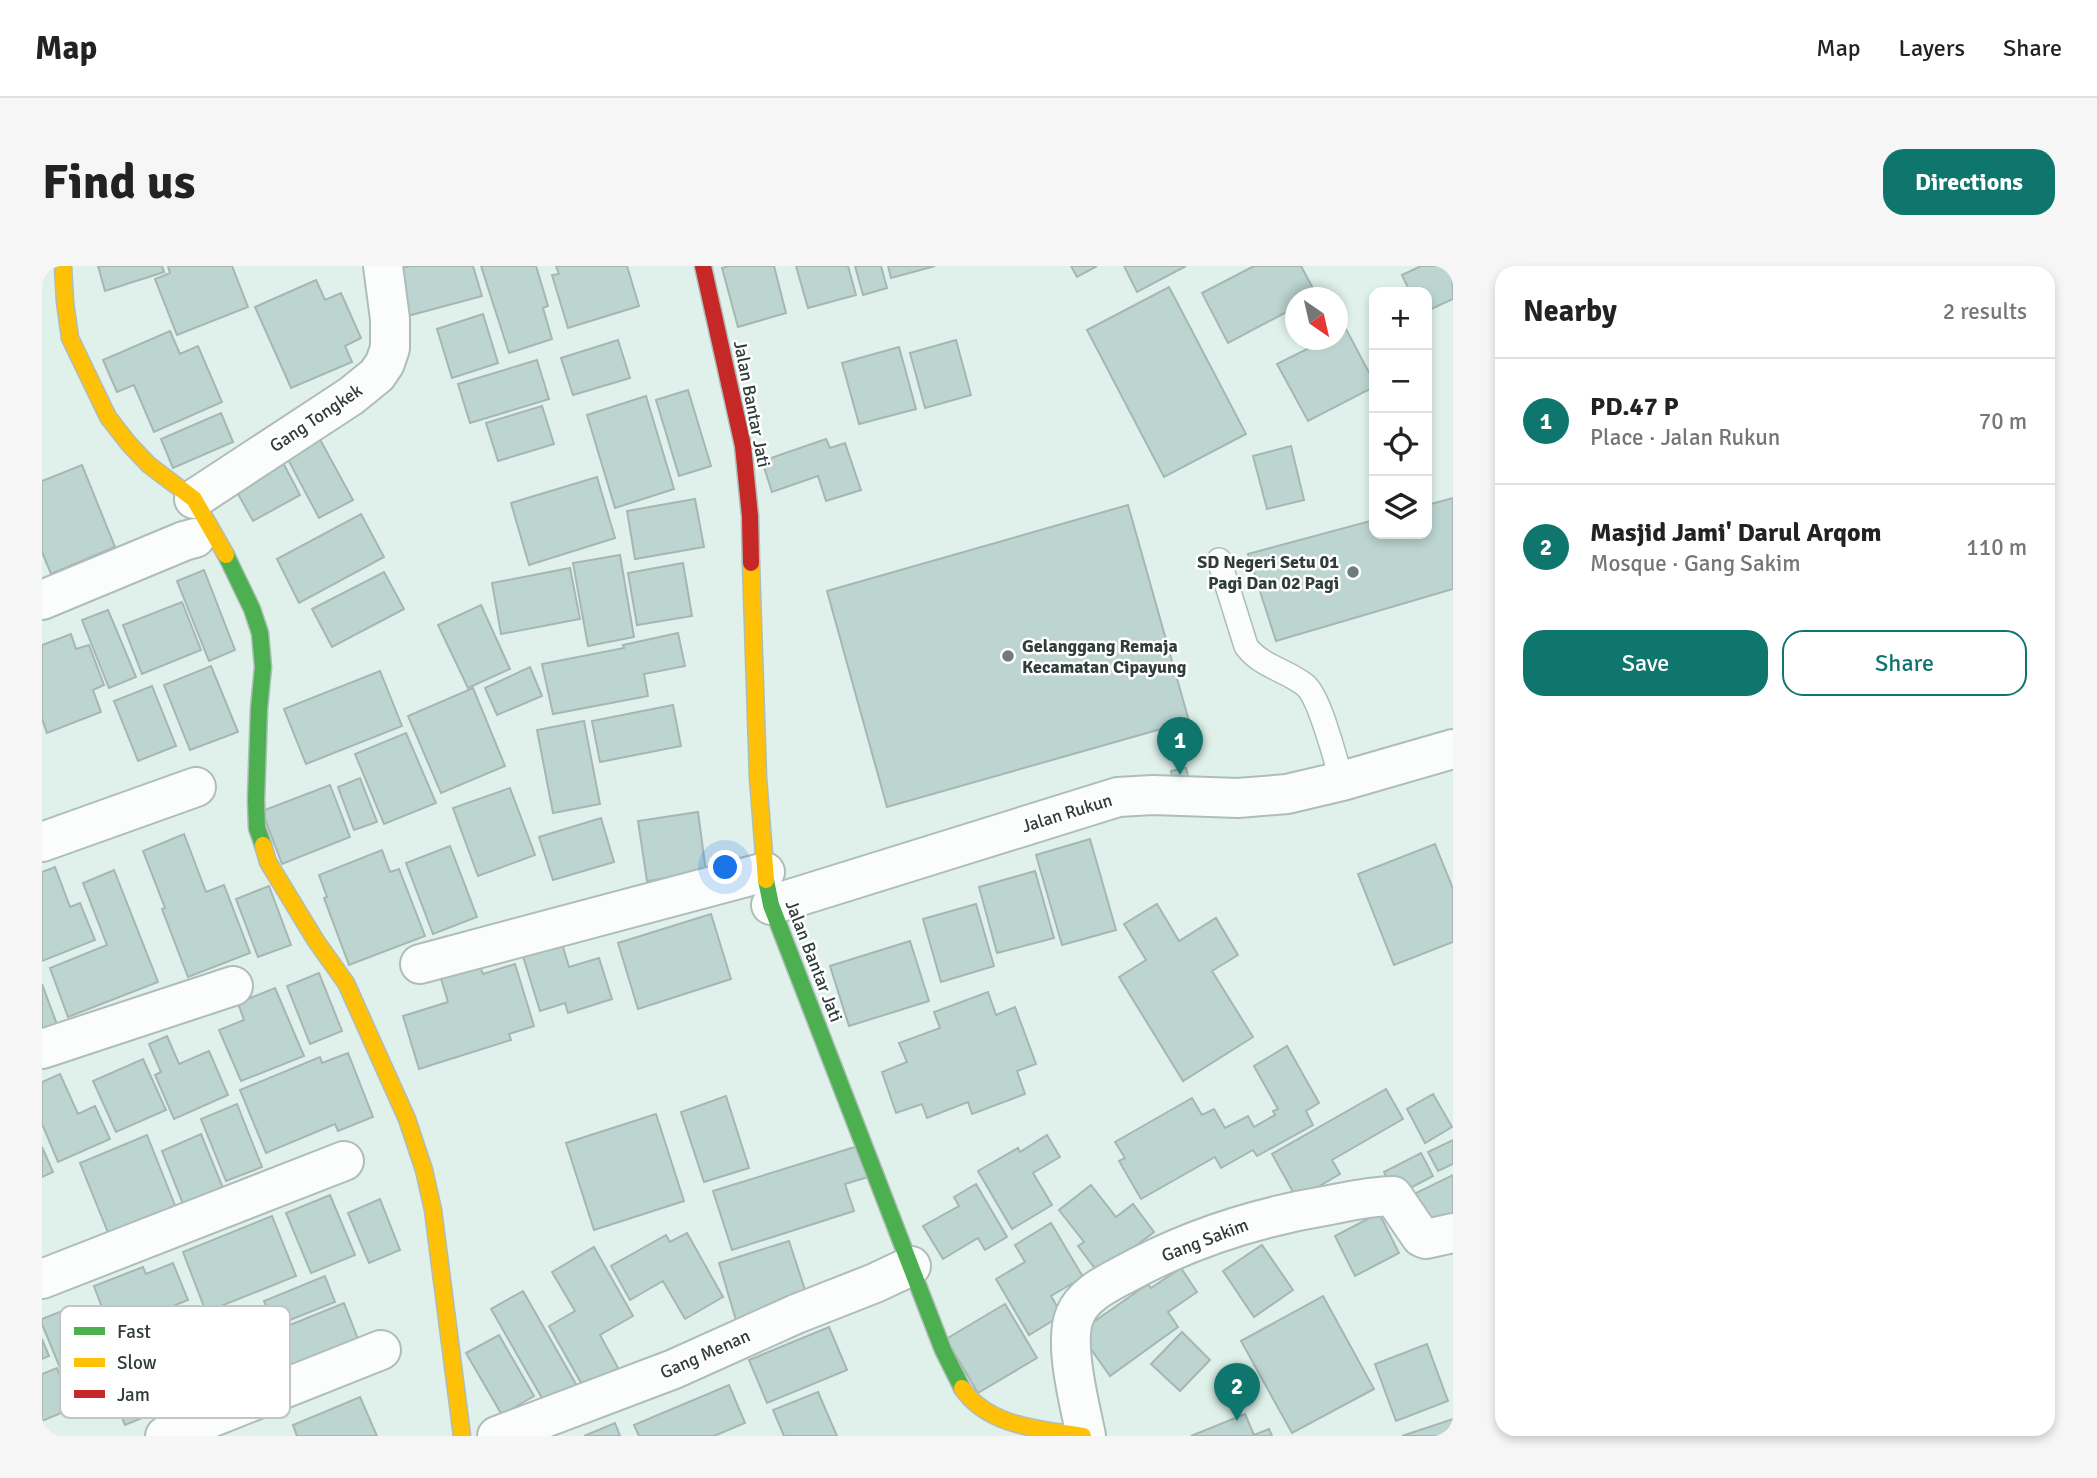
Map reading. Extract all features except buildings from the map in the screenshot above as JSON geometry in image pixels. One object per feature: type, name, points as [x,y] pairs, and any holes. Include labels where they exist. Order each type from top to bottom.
[{"type":"street","points":[[63,266],[70,338],[108,417],[149,465],[194,499],[237,575],[260,633],[263,667],[258,722],[257,828],[268,862],[316,941],[346,983],[407,1119],[424,1170],[433,1210],[462,1436]]},
{"type":"street","name":"Gang Tongkek","points":[[194,499],[351,396],[377,374],[385,363],[391,334],[383,266]]},
{"type":"street","name":"Jalan Bantar Jati","points":[[703,266],[743,446],[750,516],[758,778],[768,889],[958,1383],[973,1402],[993,1415],[1023,1425],[1084,1436]]},
{"type":"street","points":[[42,600],[195,538]]},
{"type":"street","name":"Jalan Rukun","points":[[420,964],[768,889],[1118,797],[1153,794],[1238,798],[1287,794],[1453,749]]},
{"type":"street","points":[[42,842],[196,787]]},
{"type":"street","points":[[42,1049],[233,986]]},
{"type":"street","points":[[42,1279],[344,1161]]},
{"type":"street","name":"Gang Sakim","points":[[1084,1436],[1070,1345],[1071,1330],[1076,1313],[1083,1303],[1098,1289],[1120,1276],[1195,1241],[1245,1223],[1293,1211],[1376,1197],[1393,1196],[1421,1237],[1426,1239],[1453,1233]]},
{"type":"street","name":"Gang Menan","points":[[497,1436],[674,1369],[911,1266]]},
{"type":"street","points":[[290,1386],[381,1350]]},
{"type":"street","points":[[165,1436],[210,1418]]},
{"type":"lane","points":[[1219,559],[1246,646],[1256,657],[1304,684],[1314,695],[1342,780]]},
{"type":"traffic: fast","points":[[226,555],[252,609],[260,633],[263,667],[256,800],[257,828],[263,845]]},
{"type":"traffic: fast","points":[[766,880],[771,905],[943,1350],[962,1388]]},
{"type":"traffic: slow","points":[[63,266],[70,338],[108,417],[149,465],[194,499],[226,555]]},
{"type":"traffic: slow","points":[[751,563],[758,778],[766,880]]},
{"type":"traffic: slow","points":[[263,845],[268,862],[316,941],[346,983],[407,1119],[424,1170],[433,1210],[462,1436]]},
{"type":"traffic: slow","points":[[962,1388],[986,1411],[1016,1424],[1083,1436]]},
{"type":"traffic: jam","points":[[703,266],[743,446],[750,516],[751,563]]},
{"type":"place","name":"SD Negeri Setu 01 Pagi Dan 02 Pagi","points":[[1353,572]]},
{"type":"place","name":"Gelanggang Remaja Kecamatan Cipayung","points":[[1008,656]]},
{"type":"place","name":"PD.47 P","points":[[1180,775]]},
{"type":"place","name":"Masjid Jami' Darul Arqom","points":[[1237,1421]]}]
